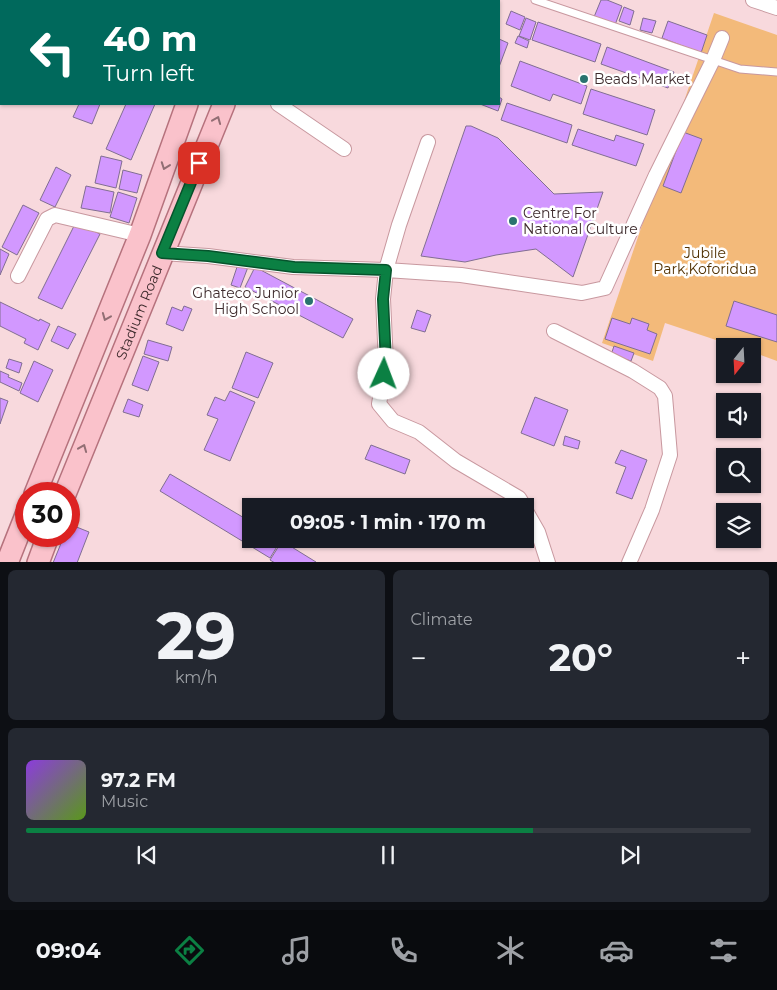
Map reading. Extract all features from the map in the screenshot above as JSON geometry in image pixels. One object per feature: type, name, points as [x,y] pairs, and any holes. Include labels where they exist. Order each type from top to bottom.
[{"type":"main road","name":"Stadium Road","points":[[40,482],[140,235],[187,105]]},
{"type":"main road","name":"Stadium Road","points":[[70,482],[224,105]]},
{"type":"main road","points":[[96,341],[122,352]]},
{"type":"main road","points":[[7,562],[15,542]]},
{"type":"main road","points":[[38,562],[44,547]]},
{"type":"street","points":[[753,0],[777,8]]},
{"type":"street","points":[[162,253],[208,256],[294,267],[461,275],[582,293],[605,288],[656,175],[722,38]]},
{"type":"street","points":[[279,105],[344,149]]},
{"type":"street","points":[[428,142],[399,225],[386,270],[383,299],[386,363],[379,404],[393,421],[419,432],[456,461],[519,498]]},
{"type":"street","points":[[18,276],[43,226],[54,214],[140,235]]},
{"type":"street","points":[[554,331],[633,371],[660,388],[666,396],[670,455],[654,503],[629,562]]},
{"type":"street","points":[[534,525],[548,562]]},
{"type":"lane","points":[[535,0],[740,69],[777,72]]},
{"type":"green space","name":"Jubile Park,Koforidua","points":[[714,13],[777,35],[777,361],[761,355],[761,338],[716,338],[716,340],[665,323],[653,361],[602,343]]},
{"type":"building","points":[[601,0],[607,0],[622,6],[615,25],[594,17]]},
{"type":"building","points":[[624,7],[634,11],[630,25],[619,21]]},
{"type":"building","points":[[511,11],[525,17],[520,30],[506,24]]},
{"type":"building","points":[[526,18],[536,22],[530,40],[519,36]]},
{"type":"building","points":[[643,18],[656,21],[652,33],[640,30]]},
{"type":"building","points":[[668,21],[707,35],[701,53],[662,38]]},
{"type":"building","points":[[538,22],[601,44],[595,62],[532,40]]},
{"type":"building","points":[[518,36],[529,41],[527,48],[515,43]]},
{"type":"building","points":[[500,39],[508,43],[500,64]]},
{"type":"building","points":[[607,47],[674,72],[668,88],[601,64]]},
{"type":"building","points":[[520,61],[587,86],[581,104],[553,94],[550,101],[511,86]]},
{"type":"building","points":[[591,89],[655,110],[647,135],[583,114]]},
{"type":"building","points":[[507,103],[572,125],[567,143],[501,120]]},
{"type":"building","points":[[79,105],[100,105],[92,124],[73,117]]},
{"type":"building","points":[[126,105],[155,105],[131,160],[106,149]]},
{"type":"building","points":[[483,105],[500,105],[498,111]]},
{"type":"building","name":"Centre For National Culture","points":[[466,126],[471,126],[498,138],[554,194],[603,192],[573,277],[536,249],[465,262],[421,256]]},
{"type":"building","points":[[578,129],[614,141],[616,135],[644,144],[636,166],[572,145]]},
{"type":"building","points":[[683,132],[702,139],[681,193],[663,186]]},
{"type":"building","points":[[101,156],[122,161],[116,188],[95,183]]},
{"type":"building","points":[[56,167],[71,175],[55,207],[40,200]]},
{"type":"building","points":[[123,170],[142,175],[137,193],[119,189]]},
{"type":"building","points":[[86,186],[114,192],[110,213],[81,208]]},
{"type":"building","points":[[118,192],[137,198],[129,223],[110,217]]},
{"type":"building","points":[[23,205],[39,213],[17,255],[2,247]]},
{"type":"building","points":[[76,222],[100,234],[62,309],[38,298]]},
{"type":"building","points":[[0,249],[9,254],[0,275]]},
{"type":"building","points":[[238,264],[248,267],[240,288],[231,285]]},
{"type":"building","points":[[255,267],[353,319],[343,338],[245,287]]},
{"type":"building","points":[[734,301],[777,315],[777,342],[726,326]]},
{"type":"building","points":[[0,302],[39,321],[40,319],[50,324],[38,350],[24,343],[26,339],[0,326]]},
{"type":"building","points":[[184,306],[192,309],[183,331],[166,324],[172,307],[182,311]]},
{"type":"building","points":[[417,310],[431,315],[425,332],[411,328]]},
{"type":"building","points":[[612,318],[630,324],[632,318],[649,324],[647,330],[657,334],[650,354],[605,339]]},
{"type":"building","points":[[58,326],[76,334],[68,349],[51,341]]},
{"type":"building","points":[[148,340],[172,347],[168,361],[144,354]]},
{"type":"building","points":[[614,346],[634,353],[631,361],[611,355]]},
{"type":"building","points":[[246,352],[273,363],[258,398],[232,388]]},
{"type":"building","points":[[143,356],[159,362],[148,391],[132,385]]},
{"type":"building","points":[[9,359],[22,363],[19,373],[6,368]]},
{"type":"building","points":[[34,361],[53,370],[38,402],[20,393]]},
{"type":"building","points":[[0,371],[22,383],[19,391],[0,382]]},
{"type":"building","points":[[230,391],[255,402],[230,461],[204,450],[218,419],[207,415],[215,397],[225,401]]},
{"type":"building","points":[[535,397],[568,410],[554,446],[521,433]]},
{"type":"building","points":[[0,398],[8,401],[0,424]]},
{"type":"building","points":[[128,399],[143,405],[139,417],[123,412]]},
{"type":"building","points":[[565,436],[580,441],[578,449],[563,445]]},
{"type":"building","points":[[371,445],[410,460],[405,474],[365,459]]},
{"type":"building","points":[[621,450],[647,460],[632,499],[616,493],[626,467],[615,463]]},
{"type":"building","points":[[170,474],[242,517],[242,541],[160,491]]},
{"type":"building","points":[[80,528],[89,532],[77,562],[53,562],[60,547],[80,547]]},
{"type":"building","points":[[254,548],[276,548],[270,558]]},
{"type":"building","points":[[278,548],[293,548],[316,562],[273,562],[270,560]]},
{"type":"place","name":"Beads Market","points":[[584,79]]},
{"type":"place","name":"Centre For National Culture","points":[[513,221]]},
{"type":"place","name":"Ghateco Junior High School","points":[[309,301]]},
{"type":"route","points":[[199,163],[162,253],[208,256],[294,267],[386,270],[383,299],[386,363],[384,374]]}]
